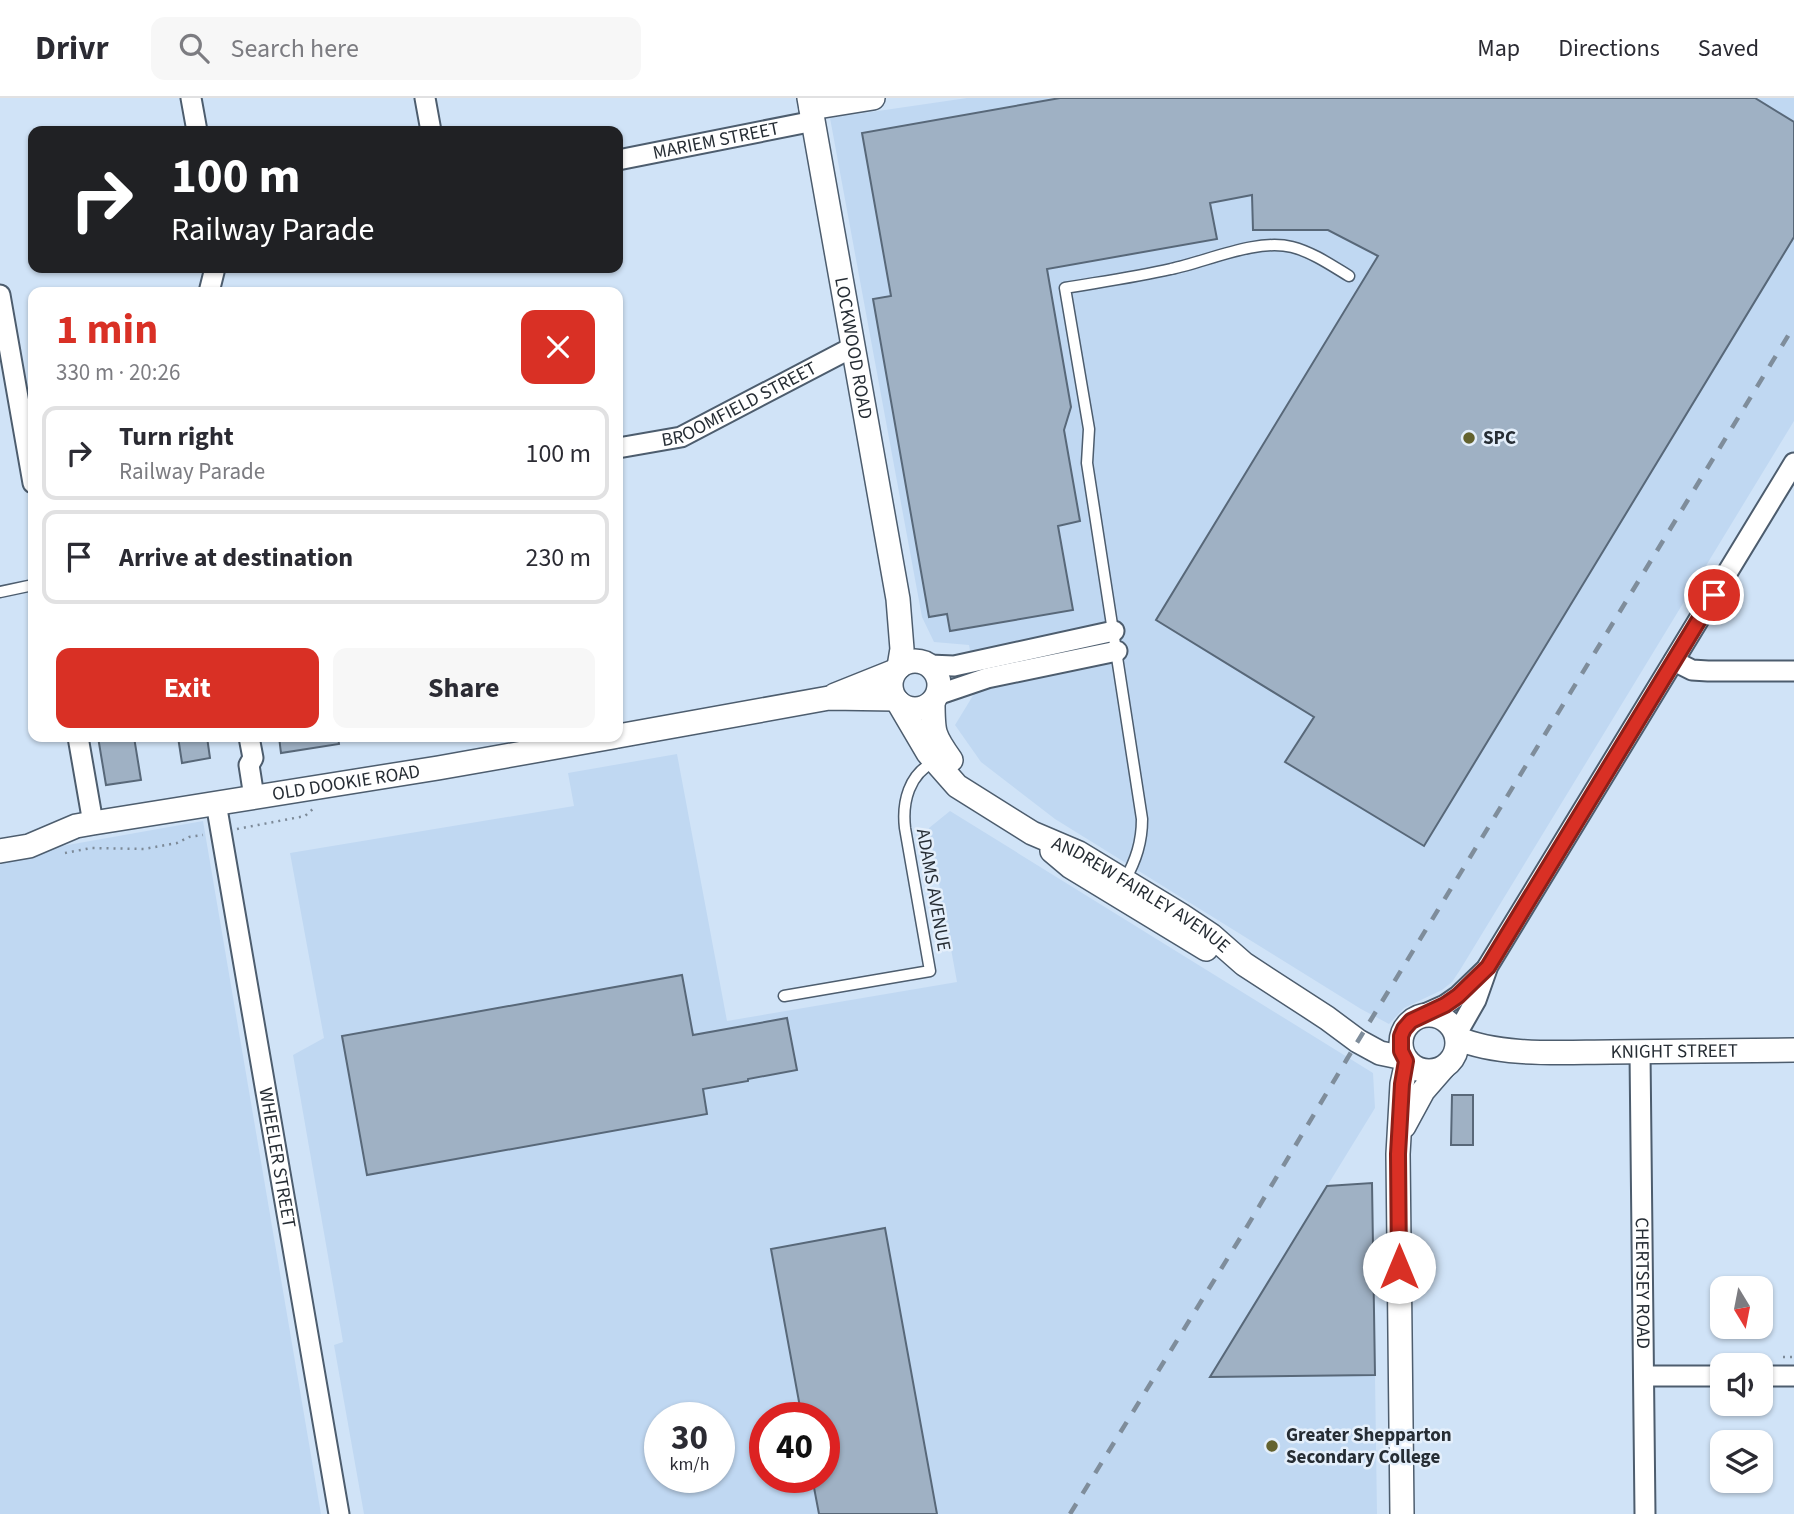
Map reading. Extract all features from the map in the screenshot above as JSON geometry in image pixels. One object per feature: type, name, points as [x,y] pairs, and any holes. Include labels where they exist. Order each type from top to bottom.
[{"type":"street","points":[[191,98],[196,126]]},
{"type":"street","points":[[425,98],[430,126]]},
{"type":"street","points":[[811,109],[873,98]]},
{"type":"street","name":"MARIEM STREET","points":[[623,159],[811,109]]},
{"type":"street","name":"LOCKWOOD ROAD","points":[[811,109],[898,599],[902,649],[897,669]]},
{"type":"street","points":[[0,295],[28,455]]},
{"type":"street","name":"BROOMFIELD STREET","points":[[623,447],[681,437],[853,347]]},
{"type":"street","points":[[1398,1154],[1411,1111],[1423,1091],[1456,1053],[1457,1037],[1476,1000],[1488,967],[1794,463]]},
{"type":"street","name":"LOCKWOOD ROAD","points":[[898,599],[918,650],[927,664]]},
{"type":"street","points":[[927,664],[939,678],[940,687],[935,698],[927,706],[912,709],[897,701],[891,688],[892,676],[897,669],[909,662],[954,666],[1114,631]]},
{"type":"street","points":[[935,698],[987,678],[1117,651]]},
{"type":"street","points":[[1674,661],[1692,670],[1794,671]]},
{"type":"street","name":"OLD DOOKIE ROAD","points":[[829,698],[897,669]]},
{"type":"street","name":"OLD DOOKIE ROAD","points":[[623,735],[829,698],[897,701]]},
{"type":"street","name":"ANDREW FAIRLEY AVENUE","points":[[935,698],[933,729],[938,741],[982,802]]},
{"type":"street","name":"ANDREW FAIRLEY AVENUE","points":[[897,701],[935,762],[957,786],[1032,834],[1071,867],[1121,888],[1173,920],[1203,948],[1244,964],[1358,1041],[1380,1053],[1405,1060]]},
{"type":"street","points":[[78,742],[85,825]]},
{"type":"street","points":[[251,742],[253,758],[261,763],[260,796]]},
{"type":"street","name":"OLD DOOKIE ROAD","points":[[0,836],[85,825],[438,768],[582,742]]},
{"type":"street","name":"WHEELER STREET","points":[[216,803],[339,1514]]},
{"type":"street","name":"OLD DOOKIE ROAD","points":[[0,851],[29,846],[85,825]]},
{"type":"street","points":[[1402,1514],[1398,1154],[1405,1060],[1400,1044],[1410,1023],[1458,996],[1488,967]]},
{"type":"street","points":[[1410,1023],[1432,1015],[1440,1017],[1447,1021],[1457,1037]]},
{"type":"street","name":"ANDREW FAIRLEY AVENUE","points":[[1327,1018],[1349,1028],[1379,1035],[1410,1023]]},
{"type":"street","name":"KNIGHT STREET","points":[[1457,1037],[1469,1044],[1556,1052],[1794,1050]]},
{"type":"street","name":"KNIGHT STREET","points":[[1445,1066],[1556,1052]]},
{"type":"street","name":"CHERTSEY ROAD","points":[[1640,1052],[1645,1514]]},
{"type":"street","points":[[1405,1060],[1427,1072],[1445,1066]]},
{"type":"street","points":[[1644,1376],[1710,1376]]},
{"type":"street","points":[[1773,1376],[1794,1376]]},
{"type":"lane","points":[[1121,888],[1140,848],[1142,819],[1087,463],[1089,429],[1065,288],[1171,270],[1219,255],[1272,245],[1292,247],[1312,255],[1349,276]]},
{"type":"lane","points":[[0,592],[28,586]]},
{"type":"lane","name":"ADAMS AVENUE","points":[[783,996],[930,971],[904,814],[910,785],[928,765],[935,762]]},
{"type":"path","points":[[54,855],[91,848],[144,849],[177,843],[189,837],[305,816],[321,803]]},
{"type":"shaded area","points":[[967,98],[1794,98],[1794,421],[1452,982],[1442,990],[1404,1008],[1389,1024],[1055,819],[981,762],[955,725],[977,689],[969,645],[934,642],[922,617],[830,118]]},
{"type":"shaded area","points":[[677,754],[727,1021],[957,982],[929,828],[950,811],[1373,1073],[1375,1108],[1210,1377],[1375,1375],[1377,1514],[364,1514],[334,1345],[343,1342],[293,1055],[324,1038],[290,853],[574,806],[568,773]]},
{"type":"shaded area","points":[[203,821],[321,1514],[0,1514],[0,857]]},
{"type":"building","name":"SPC","points":[[1060,98],[1755,98],[1794,122],[1794,237],[1424,846],[1285,762],[1314,717],[1156,620],[1378,256],[1328,230],[1253,230],[1252,195],[1210,203],[1217,239],[1047,269],[1071,407],[1064,430],[1080,521],[1058,526],[1073,610],[950,631],[947,614],[929,617],[873,299],[891,296],[862,133]]},
{"type":"building","points":[[99,742],[135,742],[141,780],[106,785]]},
{"type":"building","points":[[179,742],[208,742],[210,758],[182,763]]},
{"type":"building","points":[[280,742],[339,742],[339,744],[281,753]]},
{"type":"building","points":[[682,975],[693,1035],[787,1018],[797,1070],[703,1089],[707,1114],[367,1175],[342,1036]]},
{"type":"building","points":[[1452,1095],[1473,1095],[1473,1145],[1451,1145]]},
{"type":"building","points":[[1372,1183],[1375,1375],[1210,1377],[1327,1186]]},
{"type":"building","points":[[885,1228],[937,1514],[819,1514],[815,1493],[840,1493],[840,1402],[799,1402],[771,1249]]},
{"type":"railway","points":[[1070,1514],[1794,326]]},
{"type":"place","name":"SPC","points":[[1469,438]]},
{"type":"place","name":"Greater Shepparton Secondary College","points":[[1272,1446]]},
{"type":"route","points":[[1399,1267],[1398,1154],[1406,1061],[1400,1044],[1404,1029],[1416,1017],[1445,1005],[1458,996],[1488,967],[1714,595]]}]
